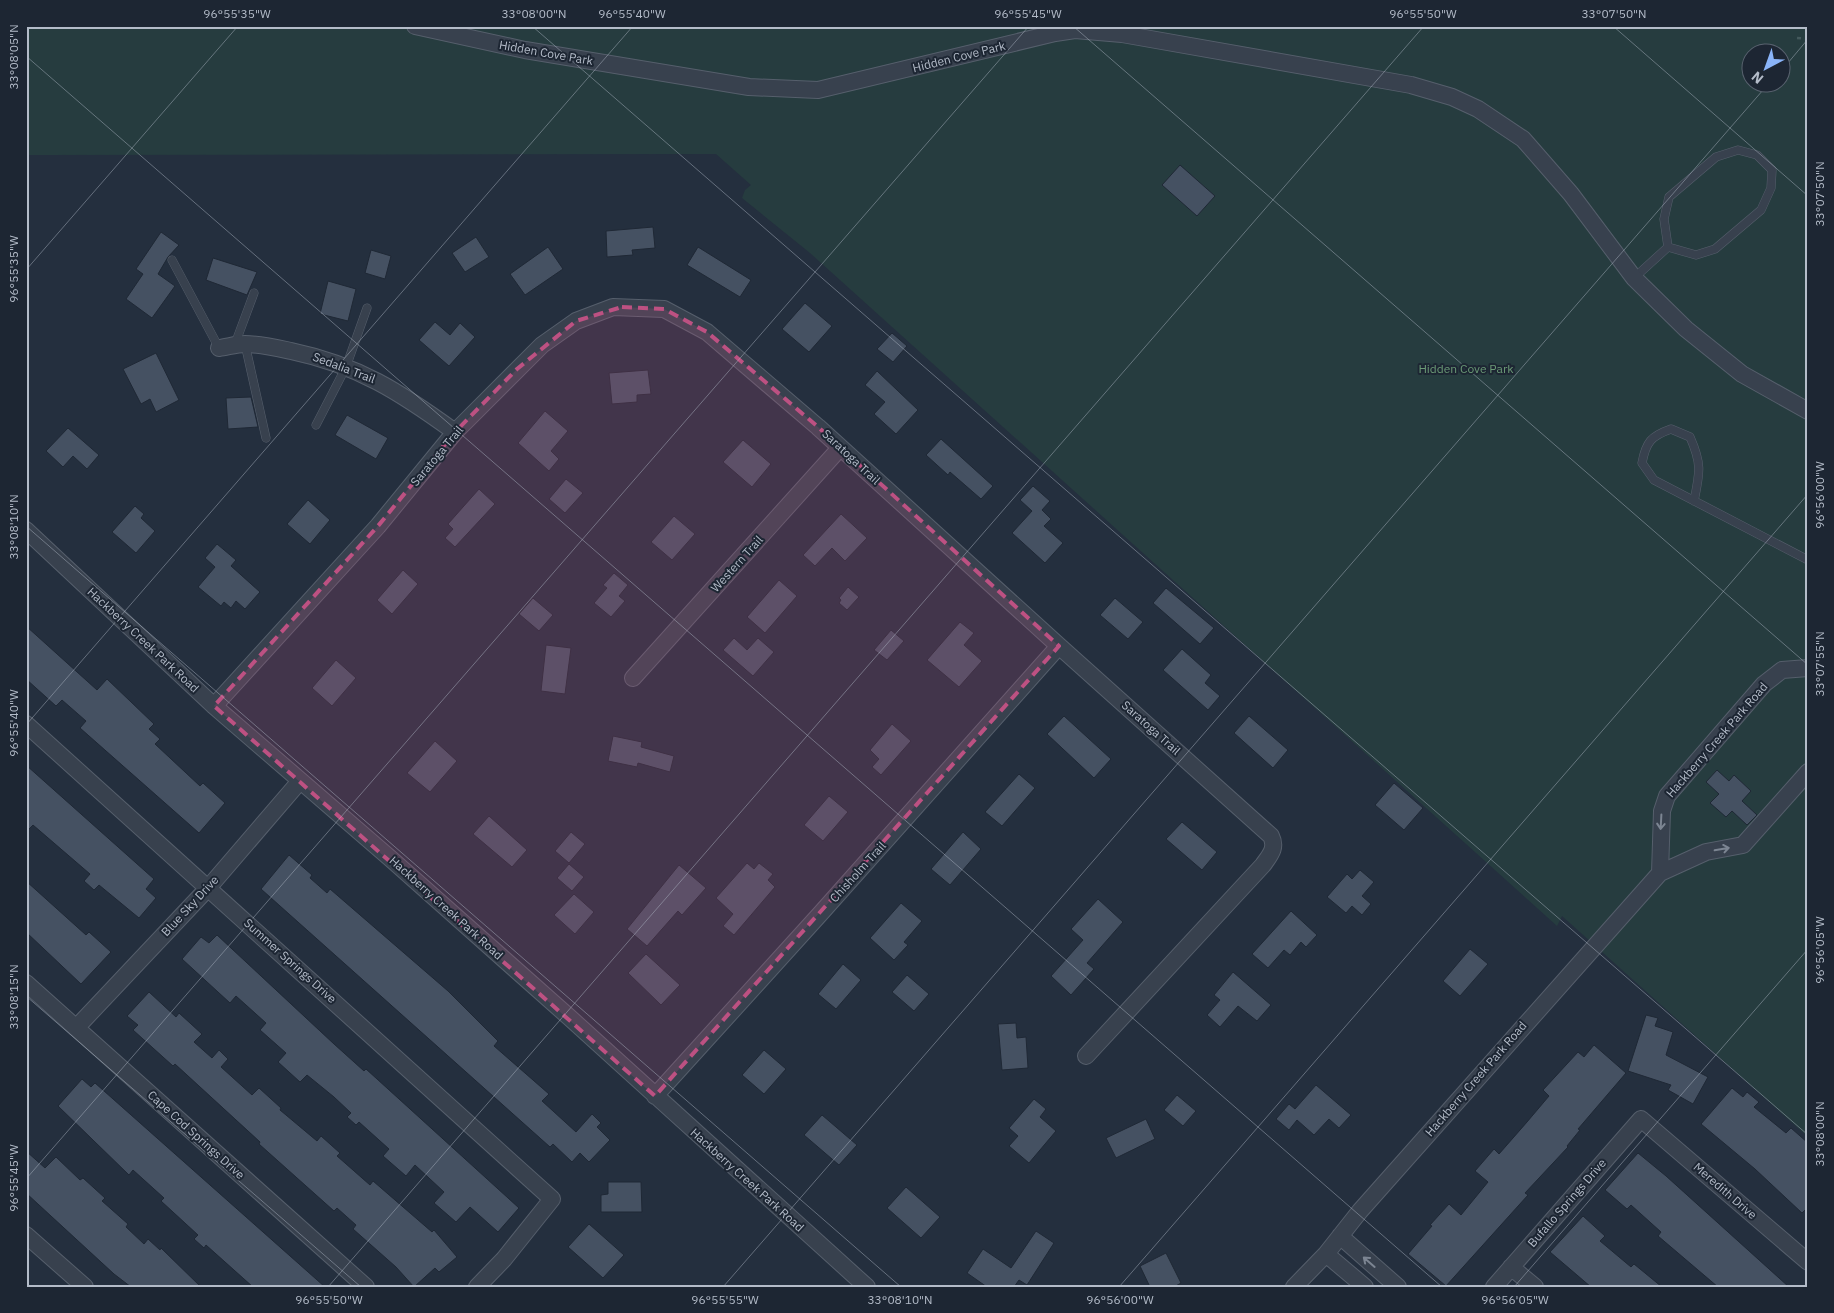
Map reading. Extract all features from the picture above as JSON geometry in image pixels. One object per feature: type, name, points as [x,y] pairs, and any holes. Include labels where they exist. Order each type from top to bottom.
[{"type":"street","name":"Hidden Cove Park","points":[[415,26],[525,50],[748,87],[779,90],[818,90],[1075,30],[1122,34],[1411,85],[1452,97],[1478,109],[1523,139],[1571,194],[1634,278],[1686,330],[1742,374],[1808,411]]},
{"type":"street","name":"Saratoga Trail","points":[[214,706],[378,526],[454,432],[542,345],[576,321],[613,307],[664,309],[708,332],[818,426],[1059,646],[1262,825],[1272,836],[1275,843],[1272,852],[1263,865],[1086,1056]]},
{"type":"street","name":"Sedalia Trail","points":[[233,346],[316,356],[368,375],[454,432]]},
{"type":"street","name":"Western Trail","points":[[633,678],[840,448]]},
{"type":"street","name":"Hackberry Creek Park Road","points":[[26,530],[214,706],[397,864],[655,1096],[860,1285]]},
{"type":"street","name":"Chisholm Trail","points":[[655,1096],[1059,646]]},
{"type":"street","name":"Hackberry Creek Park Road","points":[[1660,873],[1662,811],[1667,796],[1764,684],[1782,670],[1808,668]]},
{"type":"street","name":"Summer Springs Drive","points":[[26,724],[552,1199],[504,1259],[477,1287]]},
{"type":"street","name":"Hackberry Creek Park Road","points":[[1294,1287],[1326,1254],[1360,1210],[1660,873],[1706,852],[1743,845],[1808,772]]},
{"type":"street","name":"Blue Sky Drive","points":[[76,1028],[208,887],[300,781]]},
{"type":"street","name":"Cape Cod Springs Drive","points":[[26,983],[366,1287]]},
{"type":"street","name":"Meredith Drive","points":[[1641,1120],[1808,1262]]},
{"type":"street","name":"Bufallo Springs Drive","points":[[1494,1287],[1641,1120]]},
{"type":"street","points":[[26,1235],[84,1287]]},
{"type":"street","points":[[1340,1236],[1398,1287]]},
{"type":"street","points":[[1326,1254],[1365,1287]]},
{"type":"street","points":[[1511,1267],[1535,1287]]},
{"type":"lane","points":[[1738,150],[1758,155],[1772,170],[1771,188],[1761,210],[1715,249],[1696,255],[1668,247],[1664,219],[1669,197],[1716,157],[1738,150]]},
{"type":"lane","points":[[1634,278],[1668,247]]},
{"type":"lane","points":[[172,260],[233,346],[266,438]]},
{"type":"lane","points":[[233,346],[254,293]]},
{"type":"lane","points":[[316,425],[346,367],[367,308]]},
{"type":"lane","points":[[1694,501],[1699,457],[1690,437],[1671,429],[1657,434],[1645,447],[1642,463],[1654,480],[1694,501],[1808,560]]},
{"type":"path","points":[[1798,38],[1808,39]]},
{"type":"highlighted area","points":[[622,307],[664,309],[707,332],[818,427],[1059,646],[655,1096],[214,706],[378,526],[455,432],[517,369],[576,321]]},
{"type":"green space","name":"Hidden Cove Park","points":[[26,26],[1808,26],[1808,1137],[1562,916],[1557,926],[810,253],[742,198],[745,190],[751,185],[716,154],[26,155]]},
{"type":"building","points":[[1180,165],[1215,196],[1197,216],[1162,185]]},
{"type":"building","points":[[653,227],[655,248],[632,250],[633,255],[607,257],[606,231]]},
{"type":"building","points":[[161,232],[179,245],[168,257],[158,274],[175,286],[152,318],[126,299],[143,274],[136,269]]},
{"type":"building","points":[[476,237],[489,257],[465,272],[452,253]]},
{"type":"building","points":[[548,247],[563,269],[525,295],[510,274]]},
{"type":"building","points":[[698,247],[751,280],[740,297],[687,265]]},
{"type":"building","points":[[371,250],[391,256],[385,279],[365,273]]},
{"type":"building","points":[[213,258],[257,272],[247,295],[206,280]]},
{"type":"building","points":[[328,281],[356,289],[348,321],[320,314]]},
{"type":"building","points":[[805,303],[832,326],[809,352],[782,329]]},
{"type":"building","points":[[435,322],[450,335],[460,323],[475,337],[449,366],[419,340]]},
{"type":"building","points":[[892,333],[907,346],[893,362],[877,349]]},
{"type":"building","points":[[156,353],[179,400],[156,412],[150,399],[141,404],[123,369]]},
{"type":"building","points":[[648,370],[651,394],[637,395],[637,402],[612,404],[609,373]]},
{"type":"building","points":[[877,371],[918,410],[896,434],[874,414],[885,402],[865,385]]},
{"type":"building","points":[[251,397],[258,427],[228,429],[226,398]]},
{"type":"building","points":[[545,411],[568,431],[551,451],[559,459],[549,471],[518,443]]},
{"type":"building","points":[[347,415],[388,438],[376,459],[335,435]]},
{"type":"building","points":[[68,428],[99,455],[87,469],[73,456],[63,467],[46,451]]},
{"type":"building","points":[[941,439],[993,486],[981,499],[950,472],[948,475],[926,455]]},
{"type":"building","points":[[743,440],[771,464],[752,487],[723,462]]},
{"type":"building","points":[[566,479],[583,493],[565,513],[549,499]]},
{"type":"building","points":[[1033,486],[1050,501],[1042,510],[1051,519],[1044,526],[1063,543],[1045,563],[1012,533],[1032,511],[1020,500]]},
{"type":"building","points":[[479,489],[495,504],[455,547],[445,538],[453,529],[448,524]]},
{"type":"building","points":[[308,500],[330,520],[310,544],[287,524]]},
{"type":"building","points":[[135,506],[144,514],[141,518],[155,531],[136,553],[112,532]]},
{"type":"building","points":[[841,514],[867,538],[845,561],[832,548],[815,566],[803,555]]},
{"type":"building","points":[[674,516],[695,534],[672,560],[651,542]]},
{"type":"building","points":[[217,544],[236,560],[231,566],[260,592],[245,609],[236,601],[231,608],[224,602],[221,606],[198,587],[215,567],[205,558]]},
{"type":"building","points":[[403,570],[418,584],[392,614],[377,600]]},
{"type":"building","points":[[614,573],[628,585],[619,596],[625,601],[611,617],[594,603],[607,588],[603,585]]},
{"type":"building","points":[[779,580],[797,596],[765,633],[747,617]]},
{"type":"building","points":[[848,587],[859,597],[847,610],[839,603],[841,600],[839,598]]},
{"type":"building","points":[[1166,588],[1214,628],[1200,644],[1153,603]]},
{"type":"building","points":[[533,598],[553,615],[539,631],[519,614]]},
{"type":"building","points":[[1115,598],[1143,622],[1128,639],[1100,615]]},
{"type":"building","points":[[960,622],[974,633],[964,645],[982,661],[959,687],[927,660]]},
{"type":"building","points":[[26,626],[97,690],[107,679],[154,724],[149,729],[160,739],[155,744],[200,786],[203,783],[225,803],[199,833],[80,728],[86,721],[62,700],[56,706],[26,679]]},
{"type":"building","points":[[891,630],[904,641],[887,660],[874,650]]},
{"type":"building","points":[[734,638],[747,650],[758,638],[774,652],[753,676],[723,650]]},
{"type":"building","points":[[546,645],[571,648],[565,694],[541,691]]},
{"type":"building","points":[[1182,649],[1211,675],[1205,683],[1220,696],[1208,710],[1163,670]]},
{"type":"building","points":[[336,660],[356,678],[332,706],[312,688]]},
{"type":"building","points":[[1064,716],[1111,759],[1094,778],[1047,734]]},
{"type":"building","points":[[1249,716],[1288,750],[1273,768],[1234,733]]},
{"type":"building","points":[[892,724],[911,741],[881,775],[872,767],[879,759],[870,750]]},
{"type":"building","points":[[613,736],[642,742],[641,747],[674,756],[670,772],[638,763],[637,767],[608,761]]},
{"type":"building","points":[[435,741],[457,761],[430,792],[407,773]]},
{"type":"building","points":[[26,765],[154,879],[146,889],[156,898],[139,918],[99,885],[94,890],[84,881],[90,874],[33,825],[26,832]]},
{"type":"building","points":[[1717,770],[1729,781],[1734,775],[1751,791],[1742,801],[1757,815],[1747,825],[1732,811],[1726,817],[1710,803],[1719,794],[1706,782]]},
{"type":"building","points":[[1019,774],[1035,788],[1002,826],[985,812]]},
{"type":"building","points":[[1394,783],[1423,808],[1404,830],[1375,805]]},
{"type":"building","points":[[829,796],[848,812],[823,841],[804,825]]},
{"type":"building","points":[[489,816],[527,850],[512,867],[473,834]]},
{"type":"building","points":[[1182,822],[1217,852],[1202,870],[1166,839]]},
{"type":"building","points":[[571,832],[585,844],[569,863],[555,851]]},
{"type":"building","points":[[963,832],[981,849],[950,885],[931,869]]},
{"type":"building","points":[[289,855],[312,875],[310,878],[327,893],[330,889],[448,991],[498,1041],[494,1046],[549,1094],[542,1101],[576,1132],[592,1114],[601,1123],[597,1127],[610,1140],[589,1162],[580,1153],[572,1162],[553,1144],[550,1147],[261,889]]},
{"type":"building","points":[[747,863],[754,869],[759,863],[773,874],[768,880],[775,887],[734,935],[723,926],[733,914],[716,898]]},
{"type":"building","points":[[569,864],[584,877],[572,891],[557,878]]},
{"type":"building","points":[[679,865],[706,888],[682,915],[678,911],[647,946],[627,929]]},
{"type":"building","points":[[1360,870],[1374,882],[1362,896],[1371,904],[1362,915],[1352,906],[1346,913],[1327,897],[1347,874],[1352,879]]},
{"type":"building","points":[[26,881],[86,935],[89,932],[111,952],[81,984],[26,932]]},
{"type":"building","points":[[574,894],[594,912],[575,934],[554,915]]},
{"type":"building","points":[[1098,899],[1123,922],[1087,963],[1094,969],[1071,995],[1051,976],[1083,940],[1071,929]]},
{"type":"building","points":[[901,903],[922,921],[904,942],[908,945],[894,960],[870,938]]},
{"type":"building","points":[[1291,911],[1317,935],[1306,947],[1301,942],[1290,955],[1284,950],[1268,968],[1252,954]]},
{"type":"building","points":[[217,935],[334,1044],[364,1071],[366,1069],[519,1208],[498,1232],[470,1207],[456,1222],[434,1203],[444,1192],[415,1165],[406,1176],[383,1156],[389,1149],[359,1122],[356,1125],[347,1117],[351,1113],[334,1097],[307,1075],[300,1082],[278,1062],[286,1053],[260,1030],[266,1023],[236,996],[230,1003],[182,959],[201,937],[209,943]]},
{"type":"building","points":[[1470,949],[1488,964],[1460,996],[1443,981]]},
{"type":"building","points":[[646,954],[680,985],[661,1005],[628,973]]},
{"type":"building","points":[[843,964],[861,980],[836,1009],[818,994]]},
{"type":"building","points":[[1233,972],[1271,1005],[1257,1021],[1238,1006],[1220,1027],[1207,1015],[1220,1000],[1214,995]]},
{"type":"building","points":[[907,975],[929,994],[914,1011],[892,992]]},
{"type":"building","points":[[149,992],[176,1017],[179,1013],[202,1034],[194,1042],[212,1058],[219,1050],[228,1059],[221,1067],[252,1095],[259,1088],[281,1108],[280,1110],[317,1141],[321,1136],[340,1153],[337,1156],[370,1185],[373,1181],[432,1232],[434,1230],[457,1257],[439,1272],[435,1268],[414,1287],[396,1267],[353,1229],[356,1225],[337,1208],[334,1211],[259,1144],[260,1142],[175,1064],[173,1066],[133,1030],[138,1025],[127,1016]]},
{"type":"building","points":[[1646,1015],[1658,1018],[1655,1026],[1673,1032],[1666,1055],[1708,1077],[1693,1104],[1668,1090],[1671,1085],[1628,1071]]},
{"type":"building","points":[[1016,1023],[1017,1038],[1026,1037],[1028,1068],[1002,1070],[998,1024]]},
{"type":"building","points":[[1594,1045],[1626,1073],[1578,1129],[1580,1130],[1568,1147],[1525,1193],[1528,1195],[1446,1286],[1408,1254],[1449,1204],[1461,1215],[1488,1182],[1475,1171],[1494,1149],[1499,1154],[1527,1122],[1549,1096],[1543,1090],[1578,1052],[1584,1057]]},
{"type":"building","points":[[764,1050],[786,1069],[764,1094],[742,1075]]},
{"type":"building","points":[[82,1079],[91,1087],[95,1083],[325,1287],[253,1287],[206,1245],[204,1248],[194,1239],[198,1235],[161,1201],[164,1198],[133,1170],[129,1175],[58,1106]]},
{"type":"building","points":[[1316,1085],[1351,1115],[1339,1128],[1329,1119],[1314,1135],[1297,1120],[1289,1130],[1276,1119],[1289,1104],[1295,1109]]},
{"type":"building","points":[[1732,1088],[1743,1097],[1747,1092],[1759,1102],[1754,1107],[1786,1133],[1791,1128],[1808,1143],[1808,1207],[1802,1213],[1755,1169],[1701,1124]]},
{"type":"building","points":[[1177,1095],[1196,1111],[1183,1126],[1164,1110]]},
{"type":"building","points":[[1034,1099],[1046,1109],[1040,1117],[1056,1131],[1029,1163],[1009,1146],[1018,1136],[1009,1128]]},
{"type":"building","points":[[822,1115],[857,1145],[839,1165],[804,1135]]},
{"type":"building","points":[[1146,1119],[1155,1139],[1116,1158],[1106,1138]]},
{"type":"building","points":[[26,1151],[45,1168],[56,1157],[80,1180],[83,1178],[105,1198],[102,1201],[128,1224],[126,1227],[144,1244],[148,1239],[160,1250],[161,1248],[201,1287],[131,1287],[114,1274],[26,1193]]},
{"type":"building","points":[[1638,1153],[1789,1287],[1718,1287],[1658,1236],[1661,1232],[1631,1205],[1627,1209],[1605,1190]]},
{"type":"building","points":[[608,1182],[641,1182],[642,1212],[601,1212],[601,1195],[608,1194]]},
{"type":"building","points":[[906,1187],[940,1217],[921,1238],[887,1208]]},
{"type":"building","points":[[1583,1216],[1605,1236],[1600,1241],[1631,1267],[1634,1264],[1662,1287],[1591,1287],[1550,1252]]},
{"type":"building","points":[[589,1224],[624,1255],[603,1278],[568,1247]]},
{"type":"building","points":[[1036,1231],[1054,1243],[1027,1285],[1019,1280],[1014,1287],[987,1287],[967,1273],[983,1249],[1011,1268]]},
{"type":"building","points":[[1166,1253],[1181,1283],[1174,1287],[1150,1287],[1140,1266]]}]
